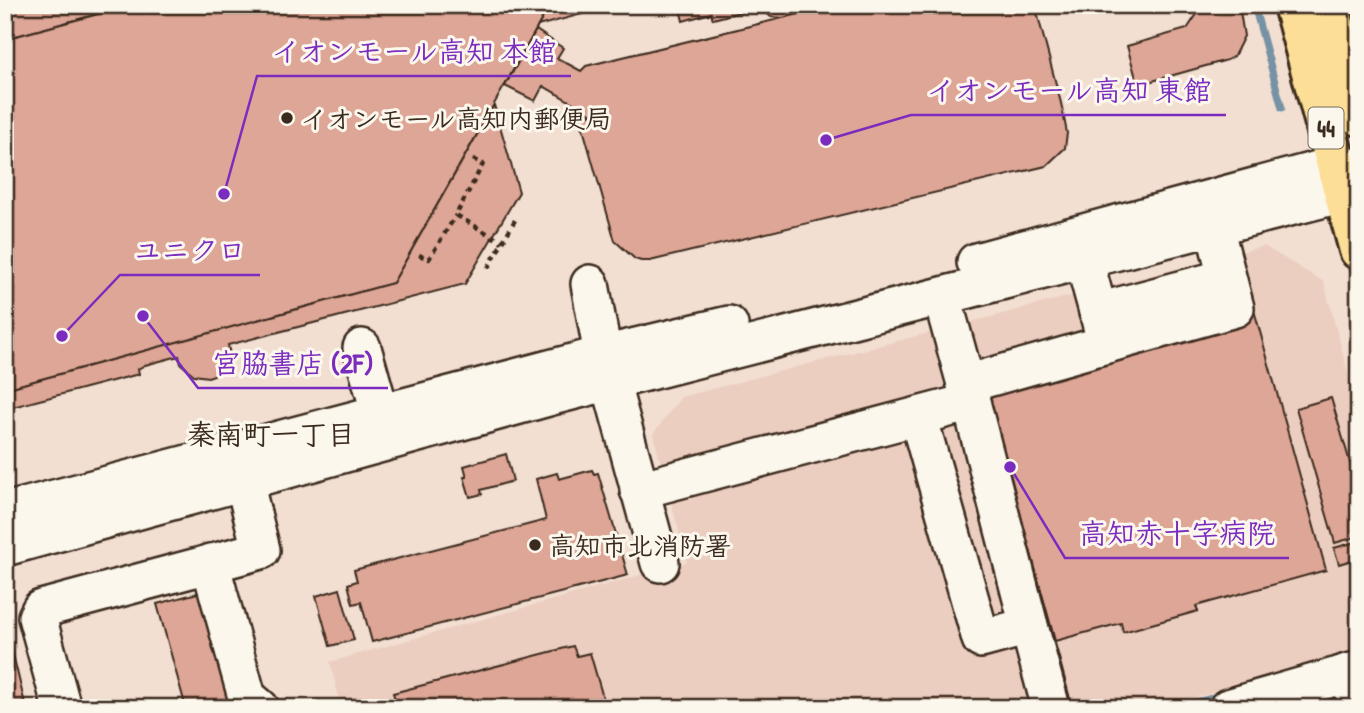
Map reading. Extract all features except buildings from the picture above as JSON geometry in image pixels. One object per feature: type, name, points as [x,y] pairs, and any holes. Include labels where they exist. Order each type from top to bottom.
[{"type":"main road","name":"44","points":[[1293,5],[1349,177],[1359,250]]},
{"type":"main road","name":"44","points":[[1329,5],[1359,116]]},
{"type":"street","points":[[5,513],[381,415],[942,297],[1214,226],[1349,177]]},
{"type":"street","points":[[5,547],[244,481],[607,368],[896,284],[1349,177]]},
{"type":"street","points":[[639,490],[918,416],[1102,328],[1235,308],[1214,226]]},
{"type":"street","points":[[1084,260],[1102,328]]},
{"type":"street","points":[[590,284],[607,368],[660,563]]},
{"type":"street","points":[[942,297],[1052,708]]},
{"type":"street","points":[[362,348],[381,415]]},
{"type":"street","points":[[918,416],[981,639],[1029,626]]},
{"type":"street","points":[[62,708],[37,617],[41,609],[261,550],[244,481]]},
{"type":"street","points":[[210,564],[247,697],[260,708]]},
{"type":"street","points":[[1247,707],[1355,683]]},
{"type":"path","points":[[419,256],[429,259],[456,215],[483,164],[473,159]]},
{"type":"path","points":[[456,215],[502,242]]},
{"type":"path","points":[[488,268],[515,220]]},
{"type":"shaded area","points":[[1264,246],[1324,282],[1359,415],[1359,654],[1155,708],[341,708],[330,662],[687,562],[653,434],[681,397]]},
{"type":"waterway","points":[[1254,5],[1282,108]]},
{"type":"waterway","points":[[1175,708],[1222,695]]},
{"type":"place","name":"イオンモール高知内郵便局","points":[[287,118]]},
{"type":"place","name":"イオンモール高知 東館","points":[[826,140]]},
{"type":"place","name":"イオンモール高知 本館","points":[[224,194]]},
{"type":"place","name":"宮脇書店 (2F)","points":[[143,316]]},
{"type":"place","name":"ユニクロ","points":[[62,336]]},
{"type":"place","name":"高知赤十字病院","points":[[1010,467]]},
{"type":"place","name":"高知市北消防署","points":[[535,545]]},
{"type":"district","name":"秦南町一丁目","points":[[271,434]]}]
